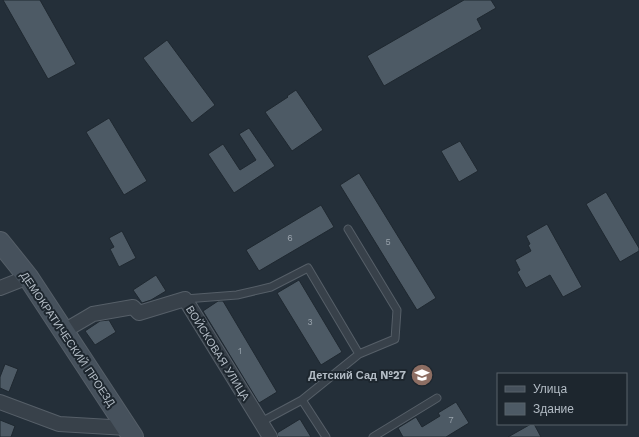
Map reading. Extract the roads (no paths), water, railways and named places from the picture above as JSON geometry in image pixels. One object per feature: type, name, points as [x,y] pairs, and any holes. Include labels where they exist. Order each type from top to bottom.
[{"type":"main road","name":"ДЕМОКРАТИЧЕСКИЙ ПРОЕЗД","points":[[0,242],[28,276],[130,432]]},
{"type":"street","points":[[0,288],[28,276]]},
{"type":"street","name":"ВОЙСКОВАЯ УЛИЦА","points":[[64,331],[93,314],[133,307],[139,313],[185,299],[270,437]]},
{"type":"street","points":[[0,402],[58,424],[130,432]]},
{"type":"lane","points":[[261,422],[302,400],[359,354],[395,339],[397,310],[348,228]]},
{"type":"lane","points":[[185,299],[237,295],[270,287],[308,268],[359,354]]},
{"type":"lane","points":[[373,437],[437,398]]},
{"type":"lane","points":[[302,400],[326,437]]},
{"type":"place","name":"Детский Сад №27","points":[[422,375]]}]
